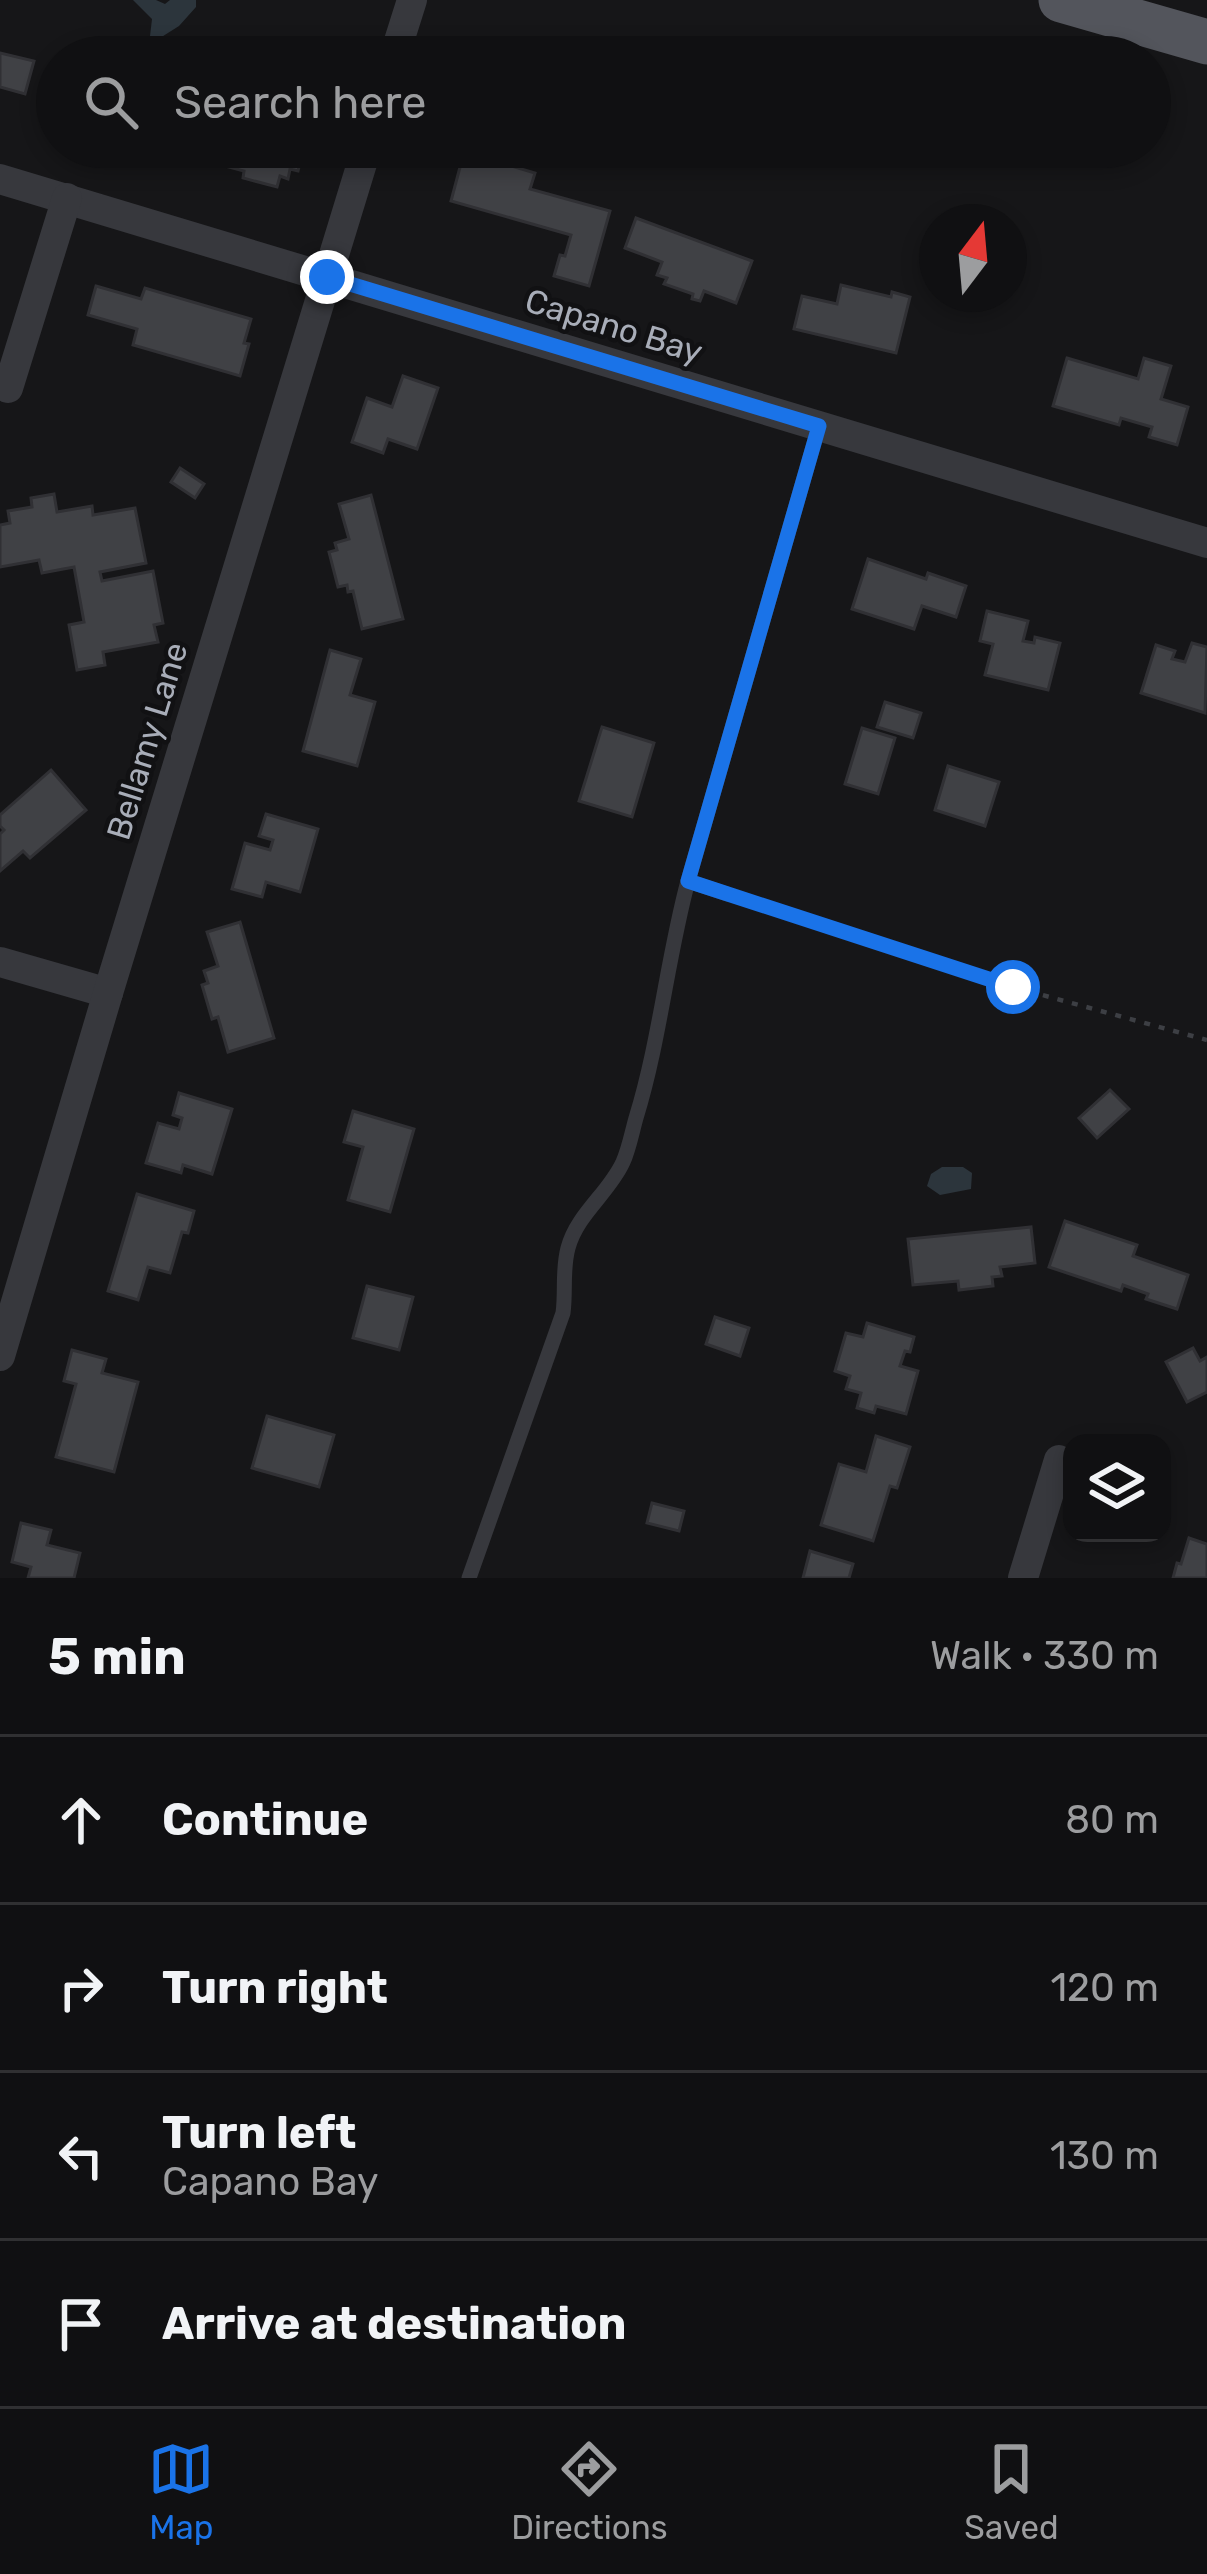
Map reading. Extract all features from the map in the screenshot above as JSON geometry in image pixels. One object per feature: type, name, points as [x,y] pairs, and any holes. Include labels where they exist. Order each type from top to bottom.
[{"type":"main road","points":[[1061,0],[1207,43]]},
{"type":"street","points":[[401,36],[412,0]]},
{"type":"street","name":"Bellamy Lane","points":[[0,1356],[361,168]]},
{"type":"street","name":"Capano Bay","points":[[0,178],[1207,543]]},
{"type":"street","points":[[8,388],[67,198]]},
{"type":"street","points":[[0,962],[108,993]]},
{"type":"street","points":[[1023,1578],[1059,1460]]},
{"type":"lane","points":[[470,1578],[563,1313],[568,1245],[587,1210],[622,1164],[651,1068],[673,937],[819,426]]},
{"type":"lane","points":[[688,881],[727,894]]},
{"type":"path","points":[[727,894],[1013,987],[1207,1040]]},
{"type":"shaded area","points":[[133,0],[165,4],[196,0],[196,7],[179,26],[163,36],[150,36],[152,19]]},
{"type":"shaded area","points":[[942,1167],[963,1167],[972,1173],[971,1189],[940,1195],[927,1186],[931,1174]]},
{"type":"building","points":[[0,53],[34,61],[25,94],[0,87]]},
{"type":"building","points":[[233,168],[299,168],[290,169],[288,179],[280,176],[277,187],[243,178],[244,171]]},
{"type":"building","points":[[460,168],[518,168],[535,173],[530,189],[610,211],[589,286],[554,276],[571,235],[451,201]]},
{"type":"building","points":[[636,218],[752,261],[736,303],[704,291],[700,301],[692,299],[693,294],[664,284],[667,278],[657,275],[662,262],[625,248]]},
{"type":"building","points":[[841,285],[910,297],[896,353],[794,329],[802,296],[837,304]]},
{"type":"building","points":[[96,286],[141,299],[145,288],[251,319],[240,376],[133,345],[137,329],[88,315]]},
{"type":"building","points":[[1067,358],[1138,379],[1144,358],[1171,366],[1161,399],[1188,407],[1177,445],[1149,437],[1152,427],[1121,418],[1119,425],[1053,406]]},
{"type":"building","points":[[403,376],[438,388],[417,449],[388,439],[383,453],[352,442],[367,398],[392,407]]},
{"type":"building","points":[[180,468],[204,484],[195,498],[171,482]]},
{"type":"building","points":[[54,494],[57,512],[92,506],[93,515],[135,508],[146,563],[100,572],[102,581],[153,571],[163,623],[154,625],[158,642],[103,652],[105,665],[77,670],[69,625],[84,622],[74,567],[42,573],[39,560],[0,567],[0,525],[10,523],[8,511],[32,507],[31,498]]},
{"type":"building","points":[[371,495],[403,619],[362,629],[353,591],[348,592],[347,585],[338,587],[329,552],[337,550],[335,543],[349,539],[339,504]]},
{"type":"building","points":[[868,559],[926,579],[928,573],[966,586],[956,617],[922,606],[914,629],[852,609]]},
{"type":"building","points":[[987,611],[1028,621],[1023,641],[1034,643],[1035,637],[1060,643],[1048,690],[985,675],[993,644],[980,641]]},
{"type":"building","points":[[1192,643],[1207,647],[1205,713],[1141,693],[1156,645],[1175,651],[1172,659],[1185,662]]},
{"type":"building","points":[[330,650],[361,659],[350,695],[375,702],[357,766],[303,751]]},
{"type":"building","points":[[885,702],[921,713],[913,738],[877,727]]},
{"type":"building","points":[[602,727],[654,743],[632,817],[579,801]]},
{"type":"building","points":[[862,728],[895,738],[878,794],[845,784]]},
{"type":"building","points":[[948,766],[999,782],[985,826],[935,810]]},
{"type":"building","points":[[51,770],[86,810],[30,858],[23,851],[0,871],[4,830],[0,815]]},
{"type":"building","points":[[266,814],[318,829],[300,892],[266,882],[262,897],[232,889],[245,843],[270,850],[273,840],[259,836]]},
{"type":"building","points":[[240,922],[274,1038],[228,1052],[202,985],[208,983],[204,971],[218,966],[207,932]]},
{"type":"building","points":[[1110,1090],[1129,1109],[1097,1138],[1079,1118]]},
{"type":"building","points":[[179,1093],[232,1109],[212,1174],[183,1165],[181,1173],[146,1163],[158,1123],[179,1129],[182,1118],[173,1115]]},
{"type":"building","points":[[353,1111],[414,1129],[390,1212],[348,1200],[363,1147],[344,1142]]},
{"type":"building","points":[[137,1194],[194,1211],[188,1233],[182,1232],[170,1273],[148,1267],[138,1300],[108,1291]]},
{"type":"building","points":[[1065,1221],[1137,1245],[1133,1256],[1188,1275],[1177,1309],[1123,1285],[1121,1291],[1049,1267]]},
{"type":"building","points":[[1031,1227],[1035,1263],[1000,1267],[1002,1276],[992,1277],[993,1286],[959,1290],[958,1281],[913,1285],[908,1239]]},
{"type":"building","points":[[367,1286],[413,1297],[399,1350],[353,1338]]},
{"type":"building","points":[[715,1317],[749,1328],[740,1356],[706,1344]]},
{"type":"building","points":[[867,1323],[914,1337],[900,1366],[918,1371],[906,1414],[876,1406],[874,1413],[857,1408],[861,1393],[846,1389],[850,1376],[835,1371],[846,1333],[863,1337]]},
{"type":"building","points":[[1193,1348],[1200,1361],[1207,1357],[1207,1392],[1187,1402],[1166,1362]]},
{"type":"building","points":[[72,1350],[106,1359],[102,1373],[138,1382],[114,1472],[56,1457],[76,1384],[64,1381]]},
{"type":"building","points":[[267,1416],[334,1435],[319,1487],[252,1468]]},
{"type":"building","points":[[876,1436],[910,1447],[897,1488],[890,1486],[873,1541],[821,1525],[839,1464],[866,1472]]},
{"type":"building","points":[[652,1503],[684,1511],[679,1531],[647,1523]]},
{"type":"building","points":[[21,1523],[51,1530],[47,1545],[80,1553],[74,1578],[28,1578],[31,1567],[12,1562]]},
{"type":"building","points":[[1189,1538],[1207,1544],[1207,1578],[1173,1578]]},
{"type":"building","points":[[810,1551],[853,1564],[849,1578],[803,1578]]},
{"type":"route","points":[[327,277],[819,426],[688,881],[1013,987]]}]
